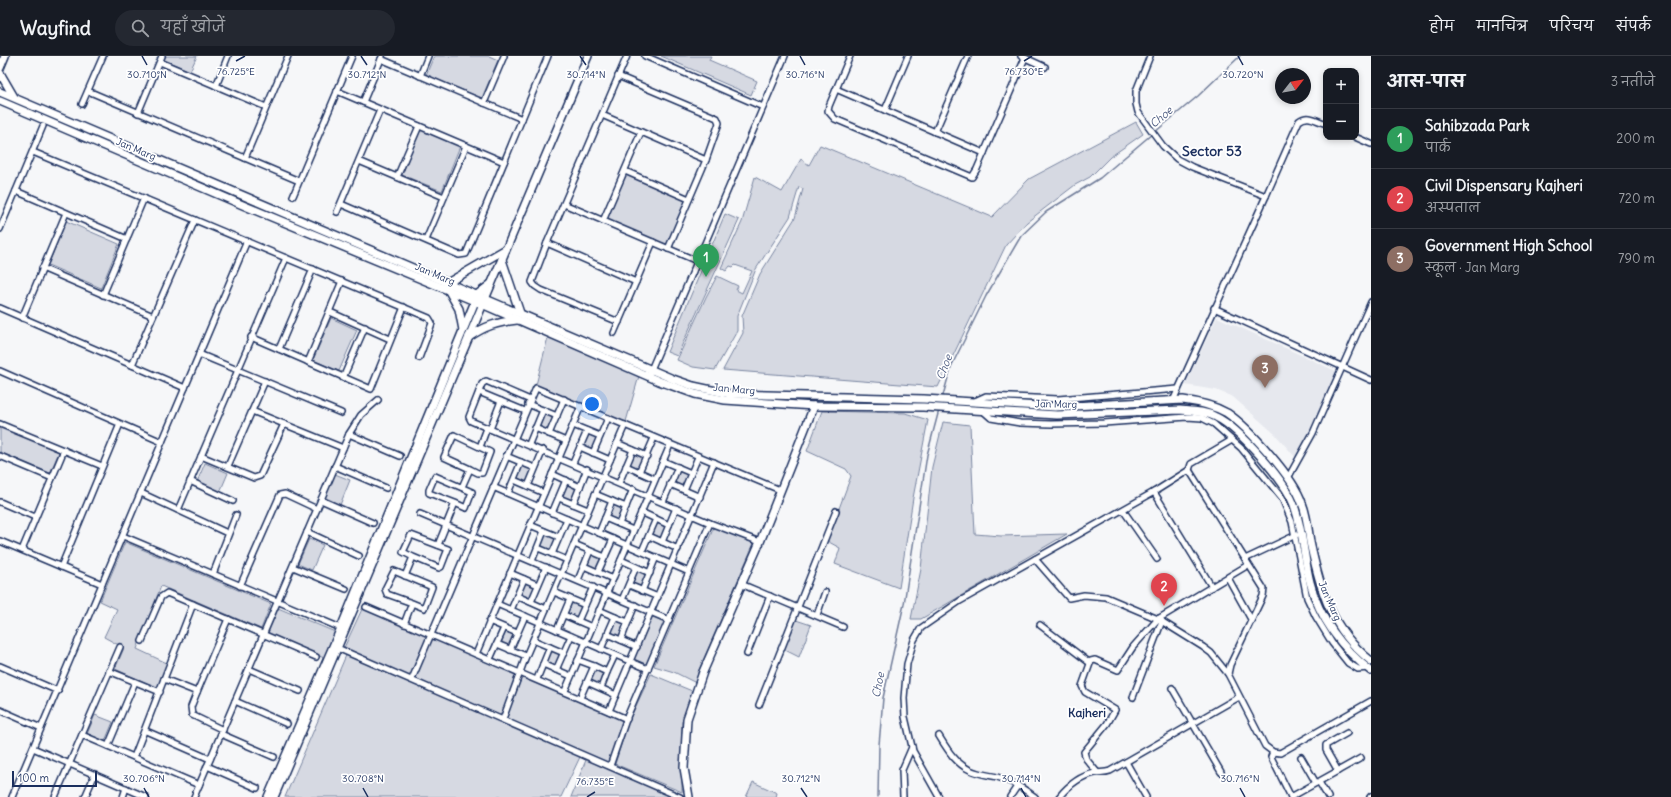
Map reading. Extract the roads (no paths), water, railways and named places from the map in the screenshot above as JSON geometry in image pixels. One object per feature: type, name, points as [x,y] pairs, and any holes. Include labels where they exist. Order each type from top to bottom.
[{"type":"main road","points":[[0,68],[5,56]]},
{"type":"main road","points":[[268,797],[343,629],[485,302],[490,284],[502,260],[588,56]]},
{"type":"main road","points":[[0,73],[14,98]]},
{"type":"main road","points":[[0,92],[478,294],[485,302]]},
{"type":"main road","name":"Jan Marg","points":[[0,101],[475,302],[485,302],[662,373],[675,383],[701,395],[725,400],[814,406],[923,403]]},
{"type":"main road","points":[[449,282],[506,249]]},
{"type":"main road","points":[[469,337],[484,327],[519,316],[502,260]]},
{"type":"main road","points":[[343,629],[478,294],[490,284]]},
{"type":"main road","points":[[449,291],[459,309],[464,330]]},
{"type":"main road","name":"Jan Marg","points":[[519,316],[648,376],[730,394],[959,405],[982,410],[1057,415],[1180,410],[1197,411],[1216,416],[1247,442],[1284,487],[1295,506],[1298,534],[1310,583],[1320,608],[1330,628],[1345,647],[1370,667]]},
{"type":"main road","name":"Jan Marg","points":[[959,405],[974,402],[1055,407],[1173,401],[1201,402],[1226,413],[1274,458],[1303,503],[1318,581],[1324,598],[1334,618],[1370,667]]},
{"type":"main road","points":[[690,797],[684,768],[687,718],[703,672],[760,542],[814,406]]},
{"type":"main road","points":[[274,797],[335,647]]},
{"type":"street","points":[[82,104],[102,56]]},
{"type":"street","points":[[138,113],[162,56]]},
{"type":"street","points":[[216,86],[228,56]]},
{"type":"street","points":[[245,158],[288,56]]},
{"type":"street","points":[[293,196],[352,56]]},
{"type":"street","points":[[420,76],[428,56]]},
{"type":"street","points":[[484,103],[504,56]]},
{"type":"street","points":[[341,204],[460,255],[466,254],[548,56]]},
{"type":"street","points":[[619,322],[535,286],[532,282],[546,244],[627,56]]},
{"type":"street","points":[[645,56],[763,107]]},
{"type":"street","points":[[648,376],[785,56]]},
{"type":"street","points":[[850,56],[828,111],[835,119],[969,177],[974,176],[1023,57],[1045,67]]},
{"type":"street","points":[[885,110],[908,56]]},
{"type":"street","points":[[935,132],[968,56]]},
{"type":"street","points":[[1150,56],[1135,96],[1138,112],[1164,146],[1177,159],[1192,167],[1266,196]]},
{"type":"street","points":[[363,102],[382,58],[420,76],[522,119]]},
{"type":"street","points":[[160,62],[266,108]]},
{"type":"street","points":[[618,76],[717,118],[719,123],[706,160],[668,249]]},
{"type":"street","points":[[836,89],[984,153]]},
{"type":"street","points":[[88,91],[299,181]]},
{"type":"street","points":[[337,91],[504,162]]},
{"type":"street","points":[[337,212],[380,110]]},
{"type":"street","points":[[602,114],[706,160]]},
{"type":"street","points":[[1173,401],[1266,196],[1298,121],[1303,117],[1309,117],[1323,123]]},
{"type":"street","points":[[0,229],[43,126]]},
{"type":"street","points":[[397,177],[419,126]]},
{"type":"street","points":[[603,221],[641,132]]},
{"type":"street","points":[[1359,139],[1371,144]]},
{"type":"street","points":[[426,240],[466,146]]},
{"type":"street","points":[[33,152],[429,318],[432,322],[419,358]]},
{"type":"street","points":[[359,161],[444,197]]},
{"type":"street","points":[[625,171],[689,199]]},
{"type":"street","points":[[16,191],[127,239]]},
{"type":"street","points":[[103,294],[144,198]]},
{"type":"street","points":[[564,204],[697,261]]},
{"type":"street","points":[[22,318],[66,213]]},
{"type":"street","points":[[132,365],[195,220]]},
{"type":"street","points":[[12,797],[247,241]]},
{"type":"street","points":[[614,333],[653,242]]},
{"type":"street","points":[[546,244],[636,282]]},
{"type":"street","points":[[178,510],[286,258]]},
{"type":"street","points":[[42,268],[153,316]]},
{"type":"street","points":[[279,350],[313,269]]},
{"type":"street","points":[[308,362],[342,281]]},
{"type":"street","points":[[1288,478],[1313,433],[1371,302]]},
{"type":"street","points":[[251,337],[371,389],[404,307]]},
{"type":"street","points":[[0,308],[185,388]]},
{"type":"street","points":[[1214,308],[1371,380]]},
{"type":"street","points":[[330,312],[390,339]]},
{"type":"street","points":[[343,378],[365,327]]},
{"type":"street","points":[[199,354],[341,413]]},
{"type":"street","points":[[0,371],[162,442]]},
{"type":"street","points":[[228,466],[265,381]]},
{"type":"street","points":[[557,416],[487,381],[482,384],[469,417],[471,420],[489,428],[648,495],[710,524],[760,542]]},
{"type":"street","points":[[412,679],[525,411],[537,387],[698,457],[714,462],[780,490]]},
{"type":"street","points":[[974,402],[986,396],[1058,399],[1178,389]]},
{"type":"street","points":[[479,392],[525,411]]},
{"type":"street","points":[[549,434],[564,399]]},
{"type":"street","points":[[194,797],[349,434],[361,415],[378,400]]},
{"type":"street","points":[[480,447],[501,401]]},
{"type":"street","points":[[476,654],[581,406]]},
{"type":"street","points":[[529,444],[543,410]]},
{"type":"street","points":[[982,410],[991,418],[1001,421],[1051,424],[1104,422],[1150,418],[1202,418],[1214,424],[1232,440],[1282,498],[1298,534],[1245,559]]},
{"type":"street","points":[[252,411],[343,448]]},
{"type":"street","points":[[593,453],[608,418]]},
{"type":"street","points":[[0,424],[102,466]]},
{"type":"street","points":[[61,567],[120,424]]},
{"type":"street","points":[[201,456],[254,478],[260,476],[284,424]]},
{"type":"street","points":[[573,425],[600,436]]},
{"type":"street","points":[[503,719],[526,656],[625,425]]},
{"type":"street","points":[[535,428],[566,442]]},
{"type":"street","points":[[573,463],[587,431]]},
{"type":"street","points":[[349,434],[400,456]]},
{"type":"street","points":[[454,435],[490,452],[482,473],[478,473],[470,469],[446,459],[444,455],[454,435]]},
{"type":"street","points":[[640,472],[654,438]]},
{"type":"street","points":[[1228,674],[1230,665],[1264,593],[1245,559],[1190,470],[1191,464],[1232,440]]},
{"type":"street","points":[[617,443],[647,456]]},
{"type":"street","points":[[565,691],[670,445]]},
{"type":"street","points":[[580,447],[610,460]]},
{"type":"street","points":[[22,550],[64,450]]},
{"type":"street","points":[[528,486],[543,450]]},
{"type":"street","points":[[619,483],[633,450]]},
{"type":"street","points":[[0,456],[52,478]]},
{"type":"street","points":[[506,456],[535,468]]},
{"type":"street","points":[[684,490],[698,457]]},
{"type":"street","points":[[663,461],[691,473]]},
{"type":"street","points":[[508,493],[521,462]]},
{"type":"street","points":[[609,711],[658,598],[714,462]]},
{"type":"street","points":[[335,466],[386,488]]},
{"type":"street","points":[[626,466],[655,479]]},
{"type":"street","points":[[663,502],[678,467]]},
{"type":"street","points":[[462,487],[470,469]]},
{"type":"street","points":[[573,504],[587,469]]},
{"type":"street","points":[[939,797],[912,747],[905,717],[905,680],[914,640],[921,628],[953,606],[1123,510],[1190,470]]},
{"type":"street","points":[[552,474],[580,487]]},
{"type":"street","points":[[437,476],[473,493],[467,507],[455,504],[429,493],[428,490],[433,477],[437,476]]},
{"type":"street","points":[[190,480],[233,501]]},
{"type":"street","points":[[514,480],[544,493]]},
{"type":"street","points":[[552,513],[566,480]]},
{"type":"street","points":[[670,484],[700,497]]},
{"type":"street","points":[[493,487],[690,572]]},
{"type":"street","points":[[618,524],[633,489]]},
{"type":"street","points":[[1154,492],[1212,587]]},
{"type":"street","points":[[141,493],[225,532]]},
{"type":"street","points":[[240,586],[280,495],[285,494],[317,509]]},
{"type":"street","points":[[595,494],[626,507]]},
{"type":"street","points":[[559,498],[588,510]]},
{"type":"street","points":[[321,500],[373,523]]},
{"type":"street","points":[[0,502],[36,517]]},
{"type":"street","points":[[599,533],[612,502]]},
{"type":"street","points":[[438,545],[455,504]]},
{"type":"street","points":[[662,542],[676,508]]},
{"type":"street","points":[[1123,510],[1157,559]]},
{"type":"street","points":[[759,705],[836,511]]},
{"type":"street","points":[[641,512],[669,525]]},
{"type":"street","points":[[420,514],[518,554],[669,620]]},
{"type":"street","points":[[213,574],[236,515]]},
{"type":"street","points":[[605,518],[633,530]]},
{"type":"street","points":[[552,554],[567,519]]},
{"type":"street","points":[[642,551],[656,519]]},
{"type":"street","points":[[610,766],[626,719],[710,524]]},
{"type":"street","points":[[530,525],[559,538]]},
{"type":"street","points":[[532,561],[544,531]]},
{"type":"street","points":[[307,532],[359,556]]},
{"type":"street","points":[[411,535],[448,549],[440,568],[413,557],[403,552],[411,535]]},
{"type":"street","points":[[123,536],[343,629]]},
{"type":"street","points":[[649,536],[678,549]]},
{"type":"street","points":[[598,572],[613,539]]},
{"type":"street","points":[[0,541],[102,584]]},
{"type":"street","points":[[574,544],[605,557]]},
{"type":"street","points":[[538,548],[567,560]]},
{"type":"street","points":[[578,580],[590,551]]},
{"type":"street","points":[[405,576],[413,557]]},
{"type":"street","points":[[642,591],[656,557]]},
{"type":"street","points":[[1036,559],[1069,598],[1084,595],[1106,597],[1160,620],[1211,653],[1228,674],[1265,746],[1272,752],[1280,753],[1371,701]]},
{"type":"street","points":[[621,560],[650,573]]},
{"type":"street","points":[[1097,772],[1086,759],[1084,752],[1107,724],[1115,710],[1083,689],[1082,686],[1085,673],[1090,663],[1094,660],[1118,670],[1133,647],[1160,620],[1248,565]]},
{"type":"street","points":[[584,566],[613,579]]},
{"type":"street","points":[[293,567],[346,589]]},
{"type":"street","points":[[531,602],[546,567]]},
{"type":"street","points":[[622,600],[636,567]]},
{"type":"street","points":[[394,571],[432,587],[425,607],[422,608],[412,603],[386,592],[385,589],[394,571]]},
{"type":"street","points":[[510,573],[538,585]]},
{"type":"street","points":[[1228,578],[1252,621]]},
{"type":"street","points":[[511,610],[524,579]]},
{"type":"street","points":[[741,584],[799,607],[843,627]]},
{"type":"street","points":[[629,585],[658,598]]},
{"type":"street","points":[[578,621],[592,587]]},
{"type":"street","points":[[554,592],[585,605]]},
{"type":"street","points":[[817,615],[825,592]]},
{"type":"street","points":[[142,641],[163,594],[167,593],[316,657]]},
{"type":"street","points":[[517,596],[546,609]]},
{"type":"street","points":[[747,654],[770,596]]},
{"type":"street","points":[[557,630],[570,599]]},
{"type":"street","points":[[404,624],[412,603]]},
{"type":"street","points":[[134,757],[146,731],[193,604]]},
{"type":"street","points":[[497,604],[648,669]]},
{"type":"street","points":[[621,640],[635,605]]},
{"type":"street","points":[[366,607],[431,636],[565,691],[626,719]]},
{"type":"street","points":[[599,610],[628,622]]},
{"type":"street","points":[[564,615],[592,627]]},
{"type":"street","points":[[510,650],[525,616]]},
{"type":"street","points":[[601,649],[615,617]]},
{"type":"street","points":[[228,619],[191,707],[192,715],[222,732],[274,757]]},
{"type":"street","points":[[1133,697],[1160,620]]},
{"type":"street","points":[[489,621],[517,633]]},
{"type":"street","points":[[1040,624],[1090,663]]},
{"type":"street","points":[[490,659],[504,628]]},
{"type":"street","points":[[607,634],[637,647]]},
{"type":"street","points":[[556,670],[571,636]]},
{"type":"street","points":[[533,640],[564,653]]},
{"type":"street","points":[[497,644],[526,656]]},
{"type":"street","points":[[55,797],[120,647]]},
{"type":"street","points":[[335,647],[412,679],[680,797]]},
{"type":"street","points":[[537,679],[550,647]]},
{"type":"street","points":[[600,688],[615,655]]},
{"type":"street","points":[[578,660],[607,672]]},
{"type":"street","points":[[543,664],[571,676]]},
{"type":"street","points":[[0,666],[58,691]]},
{"type":"street","points":[[580,698],[594,666]]},
{"type":"street","points":[[249,669],[300,691]]},
{"type":"street","points":[[109,671],[160,692]]},
{"type":"street","points":[[164,679],[197,692]]},
{"type":"street","points":[[108,746],[135,682]]},
{"type":"street","points":[[587,682],[616,694]]},
{"type":"street","points":[[1172,688],[1221,772]]},
{"type":"street","points":[[1059,797],[1080,778],[1097,772],[1110,771],[1239,697]]},
{"type":"street","points":[[235,702],[287,724]]},
{"type":"street","points":[[1,713],[41,728]]},
{"type":"street","points":[[146,731],[210,759]]},
{"type":"street","points":[[1338,771],[1326,750],[1326,745],[1347,733]]},
{"type":"street","points":[[82,735],[199,785]]},
{"type":"street","points":[[939,736],[950,753],[959,763],[970,771],[998,777],[1018,785],[1035,797]]},
{"type":"street","points":[[903,797],[902,770],[912,747]]},
{"type":"street","points":[[33,748],[146,797]]},
{"type":"street","points":[[1272,752],[1271,758],[1291,797],[1361,758]]},
{"type":"street","points":[[1301,757],[1328,797]]},
{"type":"street","points":[[1126,762],[1146,797]]},
{"type":"street","points":[[207,766],[257,788]]},
{"type":"street","points":[[85,797],[94,774]]},
{"type":"street","points":[[1010,797],[1018,785]]},
{"type":"street","points":[[123,797],[126,788]]},
{"type":"waterway","name":"Choe","points":[[1155,132],[1198,96],[1240,56]]},
{"type":"waterway","name":"Choe","points":[[942,399],[951,367],[986,296],[1021,236],[1046,212],[1100,178],[1152,134]]},
{"type":"waterway","name":"Choe","points":[[878,797],[879,745],[883,698],[904,604],[927,455],[939,410]]},
{"type":"place","name":"Sahibzada Park","points":[[706,277]]},
{"type":"place","name":"Government High School","points":[[1265,388]]},
{"type":"place","name":"Civil Dispensary Kajheri","points":[[1164,606]]},
{"type":"district","name":"Sector 53","points":[[1212,151]]},
{"type":"district","name":"Kajheri","points":[[1087,712]]}]
